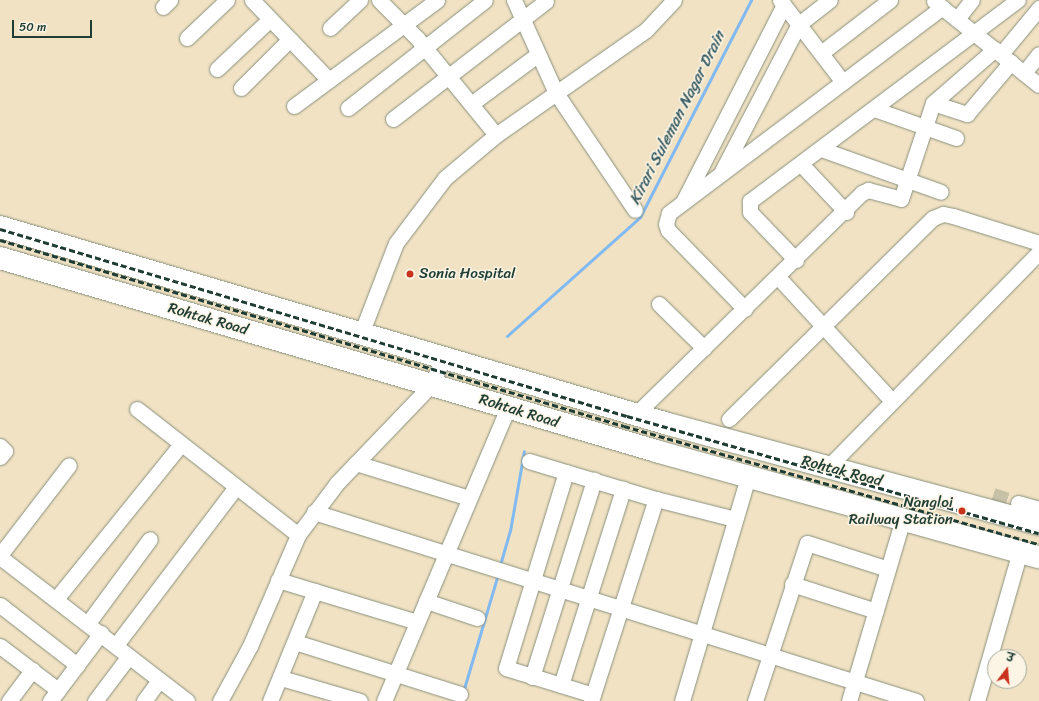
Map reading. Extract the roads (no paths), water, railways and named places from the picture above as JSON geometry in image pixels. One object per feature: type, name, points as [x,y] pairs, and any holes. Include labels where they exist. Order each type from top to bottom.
[{"type":"highway","name":"Rohtak Road","points":[[0,227],[635,415],[1039,524]]},
{"type":"highway","name":"Rohtak Road","points":[[0,258],[508,408],[748,477],[1030,554]]},
{"type":"highway","points":[[800,491],[818,465]]},
{"type":"street","points":[[187,38],[227,0]]},
{"type":"street","points":[[252,0],[329,80]]},
{"type":"street","points":[[330,28],[360,0]]},
{"type":"street","points":[[380,0],[425,47],[496,135]]},
{"type":"street","points":[[294,106],[437,0]]},
{"type":"street","points":[[348,108],[485,0]]},
{"type":"street","points":[[514,0],[537,55],[556,93],[634,210]]},
{"type":"street","points":[[361,334],[396,243],[445,178],[496,135],[646,30],[674,0]]},
{"type":"street","points":[[821,53],[890,0]]},
{"type":"street","points":[[957,19],[972,0]]},
{"type":"street","points":[[796,260],[750,212],[747,205],[1018,0]]},
{"type":"street","points":[[393,119],[546,1]]},
{"type":"street","points":[[719,175],[799,24],[823,2]]},
{"type":"street","points":[[682,204],[782,3],[842,82]]},
{"type":"street","points":[[745,309],[668,230],[666,219],[682,204],[719,175],[842,82],[938,3],[1039,85]]},
{"type":"street","points":[[933,103],[967,114],[1003,55],[1039,8]]},
{"type":"street","points":[[217,69],[270,19]]},
{"type":"street","points":[[241,88],[290,39]]},
{"type":"street","points":[[1024,73],[1039,54]]},
{"type":"street","points":[[471,104],[537,55]]},
{"type":"street","points":[[635,415],[846,212],[865,190],[901,199],[933,103],[1003,55]]},
{"type":"street","points":[[874,109],[956,138]]},
{"type":"street","points":[[821,149],[941,192]]},
{"type":"street","points":[[801,164],[846,212]]},
{"type":"street","points":[[729,419],[932,218],[943,214],[1039,243]]},
{"type":"street","points":[[818,465],[892,401],[1034,266],[1039,252]]},
{"type":"street","points":[[778,277],[892,401]]},
{"type":"street","points":[[659,304],[704,348]]},
{"type":"street","points":[[220,701],[250,646],[298,535],[314,512],[356,463],[431,385],[443,359]]},
{"type":"street","points":[[384,701],[508,408]]},
{"type":"street","points":[[137,410],[298,535]]},
{"type":"street","points":[[56,599],[181,444]]},
{"type":"street","points":[[0,446],[5,451],[0,457]]},
{"type":"street","points":[[529,461],[656,499],[736,519]]},
{"type":"street","points":[[356,463],[469,498]]},
{"type":"street","points":[[69,466],[0,556],[101,633],[159,680],[171,696],[187,701]]},
{"type":"street","points":[[566,472],[506,668],[561,685],[592,698],[656,499]]},
{"type":"street","points":[[682,701],[748,477]]},
{"type":"street","points":[[532,676],[594,480]]},
{"type":"street","points":[[116,645],[236,487]]},
{"type":"street","points":[[561,685],[623,489]]},
{"type":"street","points":[[1018,502],[1039,509]]},
{"type":"street","points":[[314,512],[916,701]]},
{"type":"street","points":[[849,701],[903,520]]},
{"type":"street","points":[[88,623],[150,539]]},
{"type":"street","points":[[755,701],[792,584],[807,543],[888,569]]},
{"type":"street","points":[[978,701],[1030,554]]},
{"type":"street","points":[[278,580],[417,622]]},
{"type":"street","points":[[792,584],[876,611]]},
{"type":"street","points":[[270,701],[281,678],[315,591]]},
{"type":"street","points":[[426,601],[477,618]]},
{"type":"street","points":[[0,605],[77,664]]},
{"type":"street","points":[[3,653],[32,670],[54,695],[101,633]]},
{"type":"street","points":[[295,642],[460,694]]},
{"type":"street","points":[[95,701],[129,656]]},
{"type":"street","points":[[9,701],[32,670]]},
{"type":"street","points":[[281,678],[360,701]]},
{"type":"street","points":[[144,701],[159,680]]},
{"type":"waterway","name":"Kirari Suleman Nagar Drain","points":[[507,336],[640,217],[751,0]]},
{"type":"waterway","name":"Kirari Suleman Nagar Drain","points":[[500,565],[510,531],[524,451]]},
{"type":"waterway","name":"Kirari Suleman Nagar Drain","points":[[463,692],[498,574]]},
{"type":"tunnel","points":[[993,495],[1018,503]]},
{"type":"railway","points":[[0,229],[627,416],[1039,533]]},
{"type":"railway","points":[[0,240],[624,426],[1039,544]]},
{"type":"place","name":"Sonia Hospital","points":[[410,274]]},
{"type":"place","name":"Nangloi Railway Station","points":[[962,511]]}]
